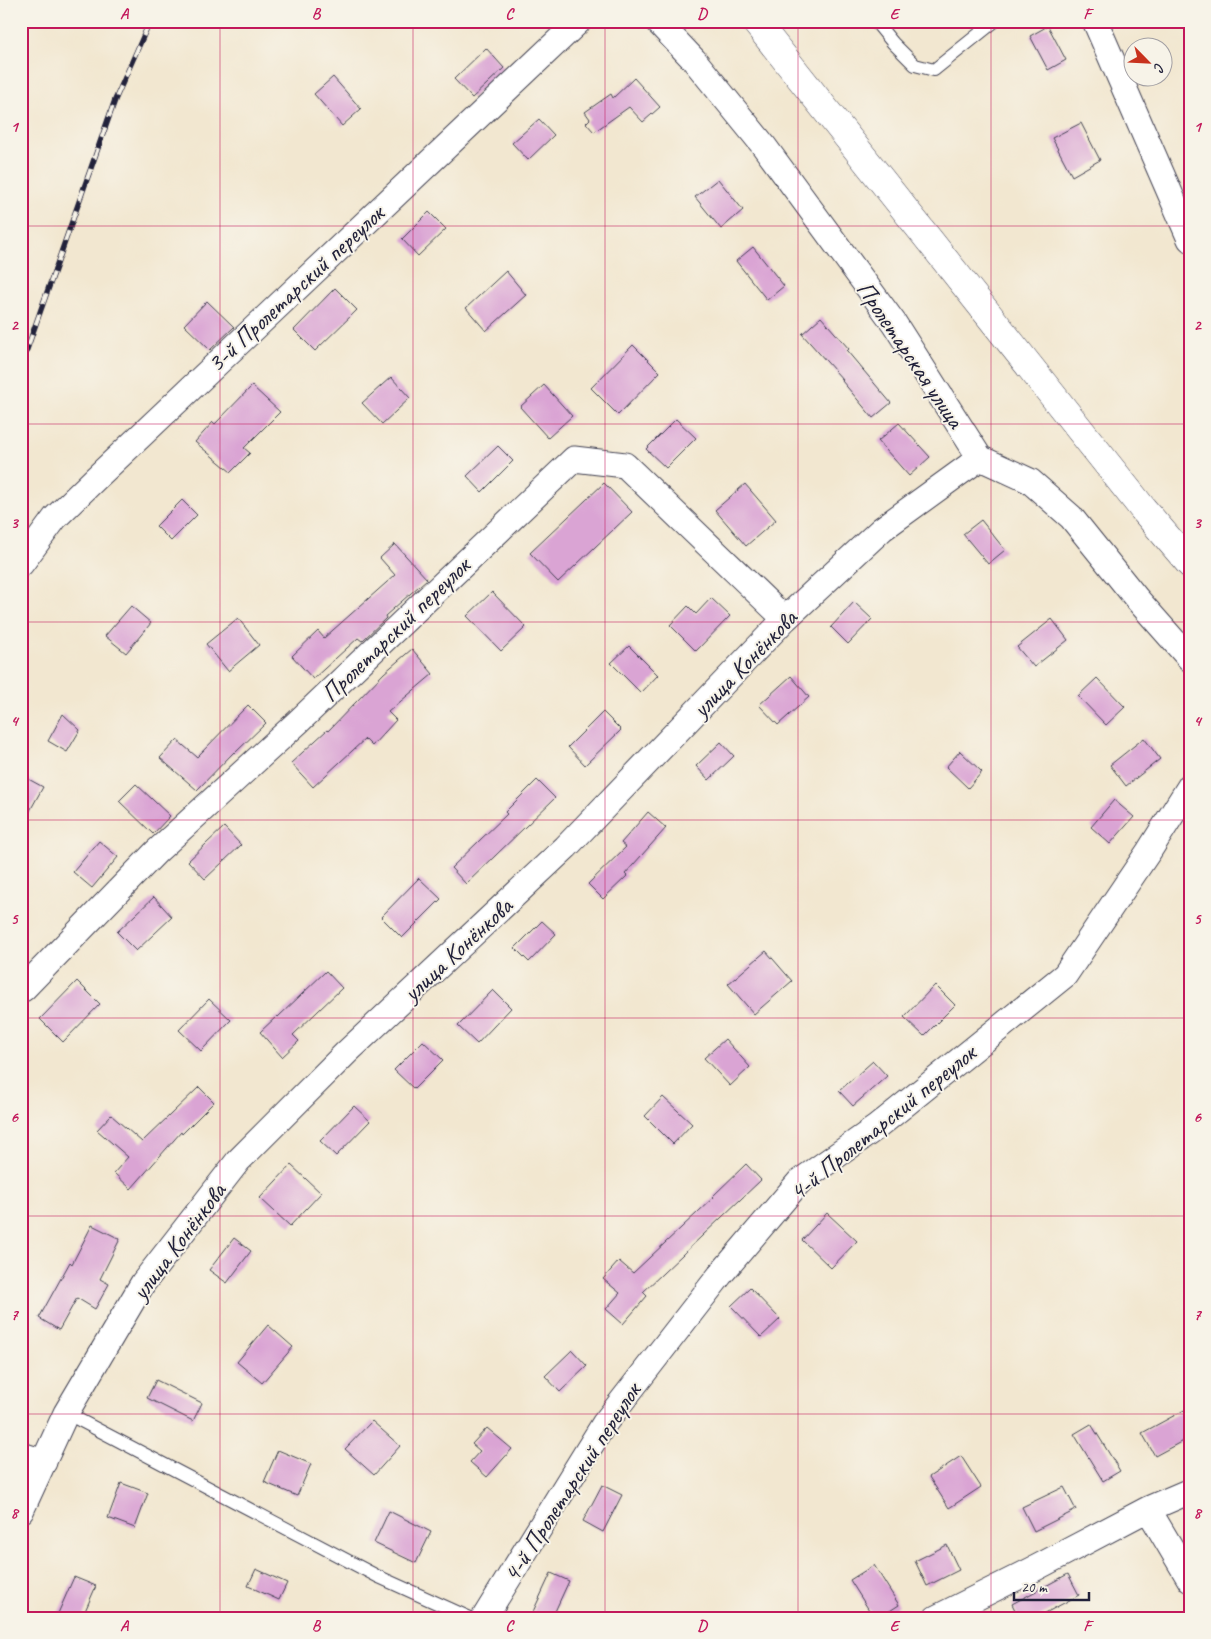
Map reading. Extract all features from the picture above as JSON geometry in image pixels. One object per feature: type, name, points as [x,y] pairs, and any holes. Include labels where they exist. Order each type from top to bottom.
[{"type":"main road","points":[[755,21],[1143,509],[1190,564]]},
{"type":"street","name":"3-й Пролетарский переулок","points":[[21,564],[55,518],[95,478],[579,21]]},
{"type":"street","name":"Пролетарская улица","points":[[657,21],[694,60],[764,146],[894,323],[980,458]]},
{"type":"street","points":[[1095,21],[1190,239]]},
{"type":"street","name":"улица Конёнкова","points":[[21,1511],[32,1459],[66,1413],[143,1283],[238,1161],[346,1053],[566,847],[785,619],[882,529],[980,458]]},
{"type":"street","points":[[980,458],[1030,482],[1071,516],[1137,599],[1190,659]]},
{"type":"street","name":"Пролетарский переулок","points":[[21,988],[23,989],[156,852],[298,722],[574,459],[625,465],[785,619]]},
{"type":"street","name":"4-й Пролетарский переулок","points":[[484,1618],[604,1424],[720,1274],[799,1182],[877,1127],[1064,975],[1149,851],[1190,786]]},
{"type":"street","points":[[936,1618],[1148,1509],[1190,1491]]},
{"type":"street","points":[[1148,1509],[1190,1580]]},
{"type":"lane","points":[[875,21],[915,66],[934,70],[995,21]]},
{"type":"lane","points":[[66,1413],[377,1576],[470,1618]]},
{"type":"building","points":[[1048,26],[1066,60],[1048,70],[1030,36]]},
{"type":"building","points":[[486,48],[504,68],[472,98],[454,79]]},
{"type":"building","points":[[333,77],[361,109],[342,126],[314,94]]},
{"type":"building","points":[[634,78],[660,107],[643,122],[629,107],[594,132],[586,123],[590,119],[585,112],[611,94],[613,98]]},
{"type":"building","points":[[539,119],[554,135],[528,160],[512,143]]},
{"type":"building","points":[[1081,123],[1100,160],[1072,176],[1052,138]]},
{"type":"building","points":[[718,179],[743,210],[721,229],[695,197]]},
{"type":"building","points":[[429,212],[446,229],[418,256],[402,239]]},
{"type":"building","points":[[753,247],[784,286],[767,300],[736,261]]},
{"type":"building","points":[[506,271],[526,295],[486,331],[466,308]]},
{"type":"building","points":[[335,288],[357,310],[315,351],[294,330]]},
{"type":"building","points":[[207,301],[234,327],[210,350],[184,325]]},
{"type":"building","points":[[821,317],[849,349],[847,351],[891,403],[873,418],[843,380],[802,334]]},
{"type":"building","points":[[633,345],[660,372],[618,415],[591,388]]},
{"type":"building","points":[[391,377],[410,398],[382,424],[362,403]]},
{"type":"building","points":[[544,385],[572,416],[548,438],[520,407]]},
{"type":"building","points":[[252,386],[280,412],[244,448],[250,453],[231,472],[195,442],[213,422],[215,424]]},
{"type":"building","points":[[676,419],[696,438],[666,468],[646,449]]},
{"type":"building","points":[[899,423],[930,457],[909,476],[878,441]]},
{"type":"building","points":[[498,446],[513,461],[482,492],[467,476]]},
{"type":"building","points":[[604,483],[632,512],[558,582],[530,553]]},
{"type":"building","points":[[745,484],[776,520],[746,546],[715,510]]},
{"type":"building","points":[[182,500],[197,515],[171,541],[156,526]]},
{"type":"building","points":[[981,520],[1005,550],[988,564],[963,534]]},
{"type":"building","points":[[395,544],[427,579],[385,616],[386,618],[362,641],[358,638],[313,679],[292,656],[318,631],[324,638],[395,575],[380,558]]},
{"type":"building","points":[[492,592],[526,627],[501,651],[467,616]]},
{"type":"building","points":[[711,598],[730,616],[696,651],[670,625],[688,606],[696,614]]},
{"type":"building","points":[[854,602],[872,619],[848,644],[831,627]]},
{"type":"building","points":[[131,606],[151,623],[126,653],[105,636]]},
{"type":"building","points":[[238,618],[259,645],[228,671],[206,644]]},
{"type":"building","points":[[1052,619],[1068,640],[1034,667],[1017,647]]},
{"type":"building","points":[[629,646],[658,675],[641,693],[611,663]]},
{"type":"building","points":[[412,649],[433,674],[388,712],[396,720],[372,746],[365,739],[313,787],[291,763],[328,731],[384,673]]},
{"type":"building","points":[[791,676],[809,697],[778,725],[759,705]]},
{"type":"building","points":[[1097,678],[1125,707],[1106,725],[1078,696]]},
{"type":"building","points":[[248,705],[266,723],[197,790],[160,758],[177,740],[197,757]]},
{"type":"building","points":[[603,712],[621,730],[585,765],[568,747]]},
{"type":"building","points":[[63,714],[80,730],[67,752],[48,741]]},
{"type":"building","points":[[1144,738],[1160,759],[1126,786],[1110,765]]},
{"type":"building","points":[[721,742],[734,756],[709,780],[696,766]]},
{"type":"building","points":[[960,751],[982,772],[968,788],[946,767]]},
{"type":"building","points":[[21,775],[43,787],[21,827]]},
{"type":"building","points":[[537,780],[555,798],[466,884],[451,868],[507,814],[505,812]]},
{"type":"building","points":[[136,784],[170,816],[153,834],[119,801]]},
{"type":"building","points":[[1114,800],[1134,817],[1110,844],[1091,827]]},
{"type":"building","points":[[648,812],[666,828],[625,874],[627,876],[603,899],[588,884],[626,847],[621,843]]},
{"type":"building","points":[[224,827],[241,845],[205,879],[188,861]]},
{"type":"building","points":[[99,841],[118,857],[92,888],[73,872]]},
{"type":"building","points":[[419,878],[441,899],[402,938],[381,917]]},
{"type":"building","points":[[154,897],[172,917],[136,951],[117,932]]},
{"type":"building","points":[[542,921],[556,934],[529,962],[515,948]]},
{"type":"building","points":[[766,951],[792,981],[754,1014],[728,984]]},
{"type":"building","points":[[326,971],[342,988],[293,1035],[299,1041],[282,1057],[260,1032]]},
{"type":"building","points":[[77,981],[100,1004],[63,1042],[40,1019]]},
{"type":"building","points":[[935,985],[955,1005],[924,1036],[904,1017]]},
{"type":"building","points":[[493,990],[511,1008],[477,1044],[458,1026]]},
{"type":"building","points":[[209,999],[231,1020],[201,1051],[179,1030]]},
{"type":"building","points":[[725,1039],[750,1067],[730,1086],[704,1058]]},
{"type":"building","points":[[423,1041],[443,1060],[414,1089],[394,1070]]},
{"type":"building","points":[[873,1061],[887,1076],[853,1106],[839,1091]]},
{"type":"building","points":[[199,1087],[214,1102],[182,1134],[181,1132],[131,1189],[114,1173],[128,1157],[97,1130],[111,1115],[142,1142]]},
{"type":"building","points":[[663,1097],[692,1124],[673,1144],[645,1116]]},
{"type":"building","points":[[354,1106],[370,1121],[336,1156],[320,1141]]},
{"type":"building","points":[[746,1164],[761,1180],[643,1292],[647,1296],[623,1324],[606,1309],[620,1293],[603,1279],[619,1261],[633,1273],[714,1197]]},
{"type":"building","points":[[291,1165],[321,1193],[290,1226],[260,1198]]},
{"type":"building","points":[[827,1213],[857,1241],[831,1268],[802,1240]]},
{"type":"building","points":[[92,1225],[120,1239],[100,1279],[109,1284],[95,1309],[77,1298],[59,1330],[39,1318],[70,1262],[72,1264]]},
{"type":"building","points":[[234,1238],[251,1251],[227,1283],[209,1270]]},
{"type":"building","points":[[750,1288],[780,1319],[761,1337],[731,1306]]},
{"type":"building","points":[[268,1325],[293,1347],[262,1383],[237,1362]]},
{"type":"building","points":[[572,1350],[587,1366],[560,1392],[545,1376]]},
{"type":"building","points":[[156,1380],[202,1403],[193,1421],[147,1398]]},
{"type":"building","points":[[1190,1407],[1190,1437],[1155,1456],[1142,1433]]},
{"type":"building","points":[[372,1421],[400,1446],[374,1475],[345,1449]]},
{"type":"building","points":[[1091,1424],[1120,1471],[1103,1481],[1074,1434]]},
{"type":"building","points":[[487,1428],[512,1449],[487,1477],[470,1462],[480,1451],[472,1444]]},
{"type":"building","points":[[278,1450],[311,1464],[297,1496],[264,1482]]},
{"type":"building","points":[[961,1456],[981,1487],[949,1508],[929,1477]]},
{"type":"building","points":[[121,1483],[148,1493],[135,1528],[108,1518]]},
{"type":"building","points":[[602,1485],[622,1495],[603,1532],[583,1521]]},
{"type":"building","points":[[1064,1487],[1076,1510],[1034,1531],[1022,1507]]},
{"type":"building","points":[[389,1511],[431,1532],[416,1563],[374,1543]]},
{"type":"building","points":[[947,1545],[959,1570],[927,1586],[915,1561]]},
{"type":"building","points":[[874,1565],[899,1605],[879,1618],[874,1618],[850,1580]]},
{"type":"building","points":[[256,1569],[287,1583],[279,1600],[248,1586]]},
{"type":"building","points":[[551,1573],[569,1581],[552,1618],[530,1618]]},
{"type":"building","points":[[1068,1574],[1079,1595],[1036,1618],[1019,1618],[1012,1604]]},
{"type":"building","points":[[74,1577],[96,1586],[82,1618],[56,1618]]},
{"type":"railway","points":[[21,366],[115,100],[150,21]]}]
